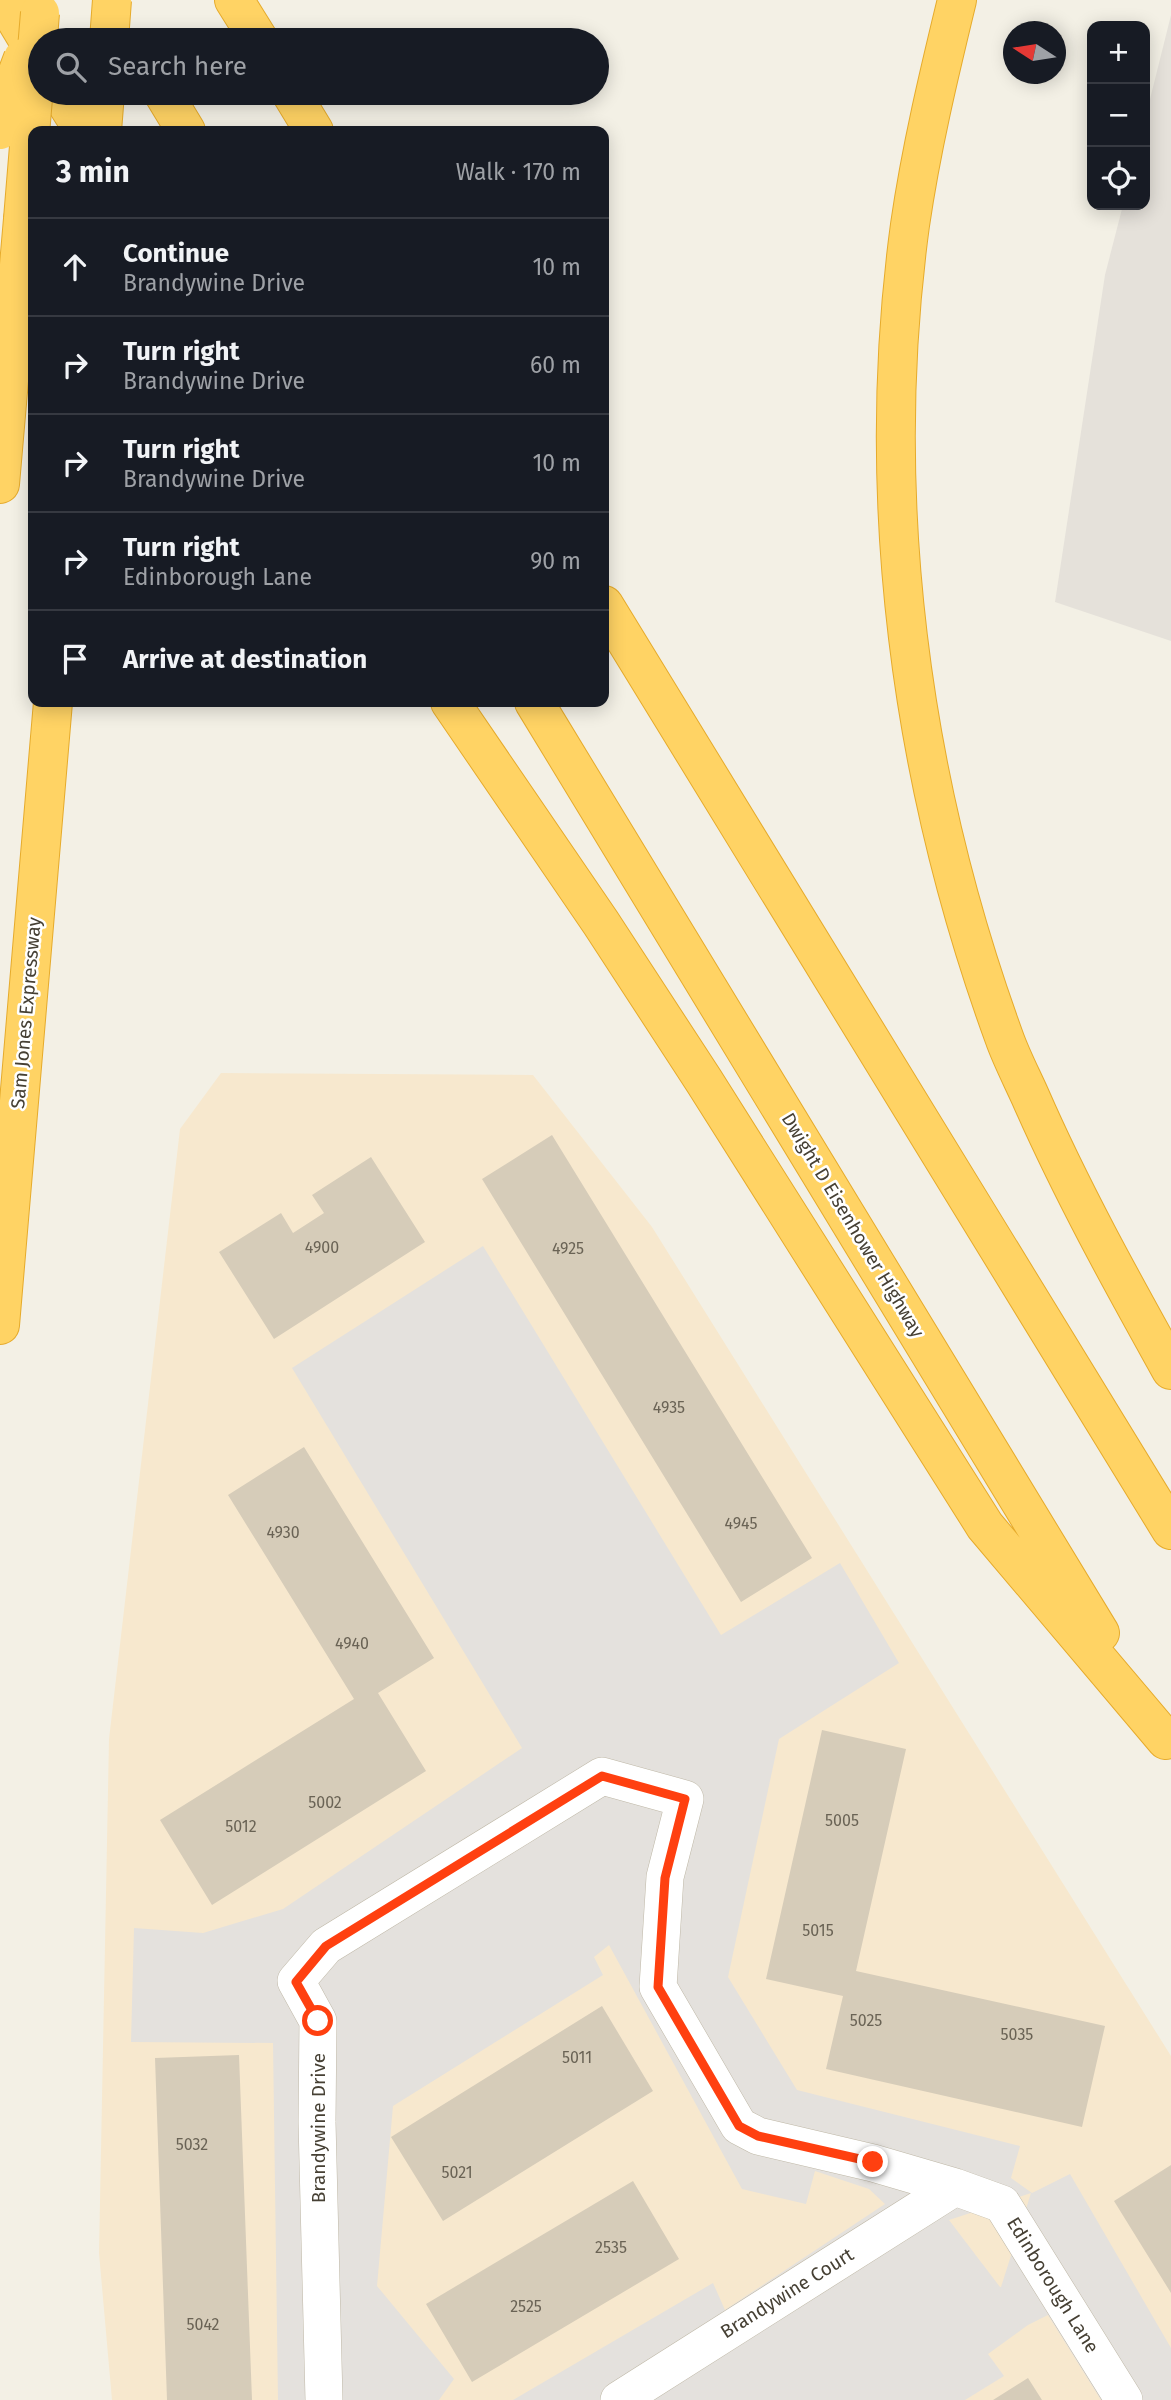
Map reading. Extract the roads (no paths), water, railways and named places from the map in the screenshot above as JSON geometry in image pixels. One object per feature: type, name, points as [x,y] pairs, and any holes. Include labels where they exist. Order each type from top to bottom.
[{"type":"highway","points":[[4,0],[28,40]]},
{"type":"highway","points":[[106,0],[124,28]]},
{"type":"highway","points":[[110,28],[112,0]]},
{"type":"highway","points":[[234,0],[251,28]]},
{"type":"highway","points":[[957,0],[931,108],[910,226],[898,372],[898,528],[905,618],[916,696],[964,920],[1004,1037],[1045,1132],[1089,1223],[1171,1370]]},
{"type":"highway","points":[[33,28],[41,7]]},
{"type":"highway","points":[[39,28],[41,7]]},
{"type":"highway","points":[[0,130],[3,111],[28,43]]},
{"type":"highway","points":[[31,126],[33,105]]},
{"type":"highway","points":[[67,105],[80,126]]},
{"type":"highway","points":[[102,126],[104,105]]},
{"type":"highway","points":[[170,105],[183,126]]},
{"type":"highway","points":[[298,105],[311,126]]},
{"type":"highway","points":[[0,484],[28,160]]},
{"type":"highway","points":[[609,613],[1171,1530]]},
{"type":"highway","name":"Sam Jones Expressway","points":[[0,1325],[52,707]]},
{"type":"highway","points":[[453,707],[601,923],[689,1058],[985,1526],[1168,1744]]},
{"type":"highway","name":"Dwight D Eisenhower Highway","points":[[537,707],[1168,1744]]},
{"type":"street","name":"Brandywine Drive","points":[[324,2400],[317,2122],[318,2021],[296,1982],[326,1946],[602,1776],[685,1799]]},
{"type":"street","name":"Edinborough Lane","points":[[685,1799],[665,1878],[658,1987],[739,2126],[758,2136],[873,2162],[1002,2204],[1124,2400]]},
{"type":"street","name":"Brandywine Court","points":[[619,2400],[955,2187]]}]
